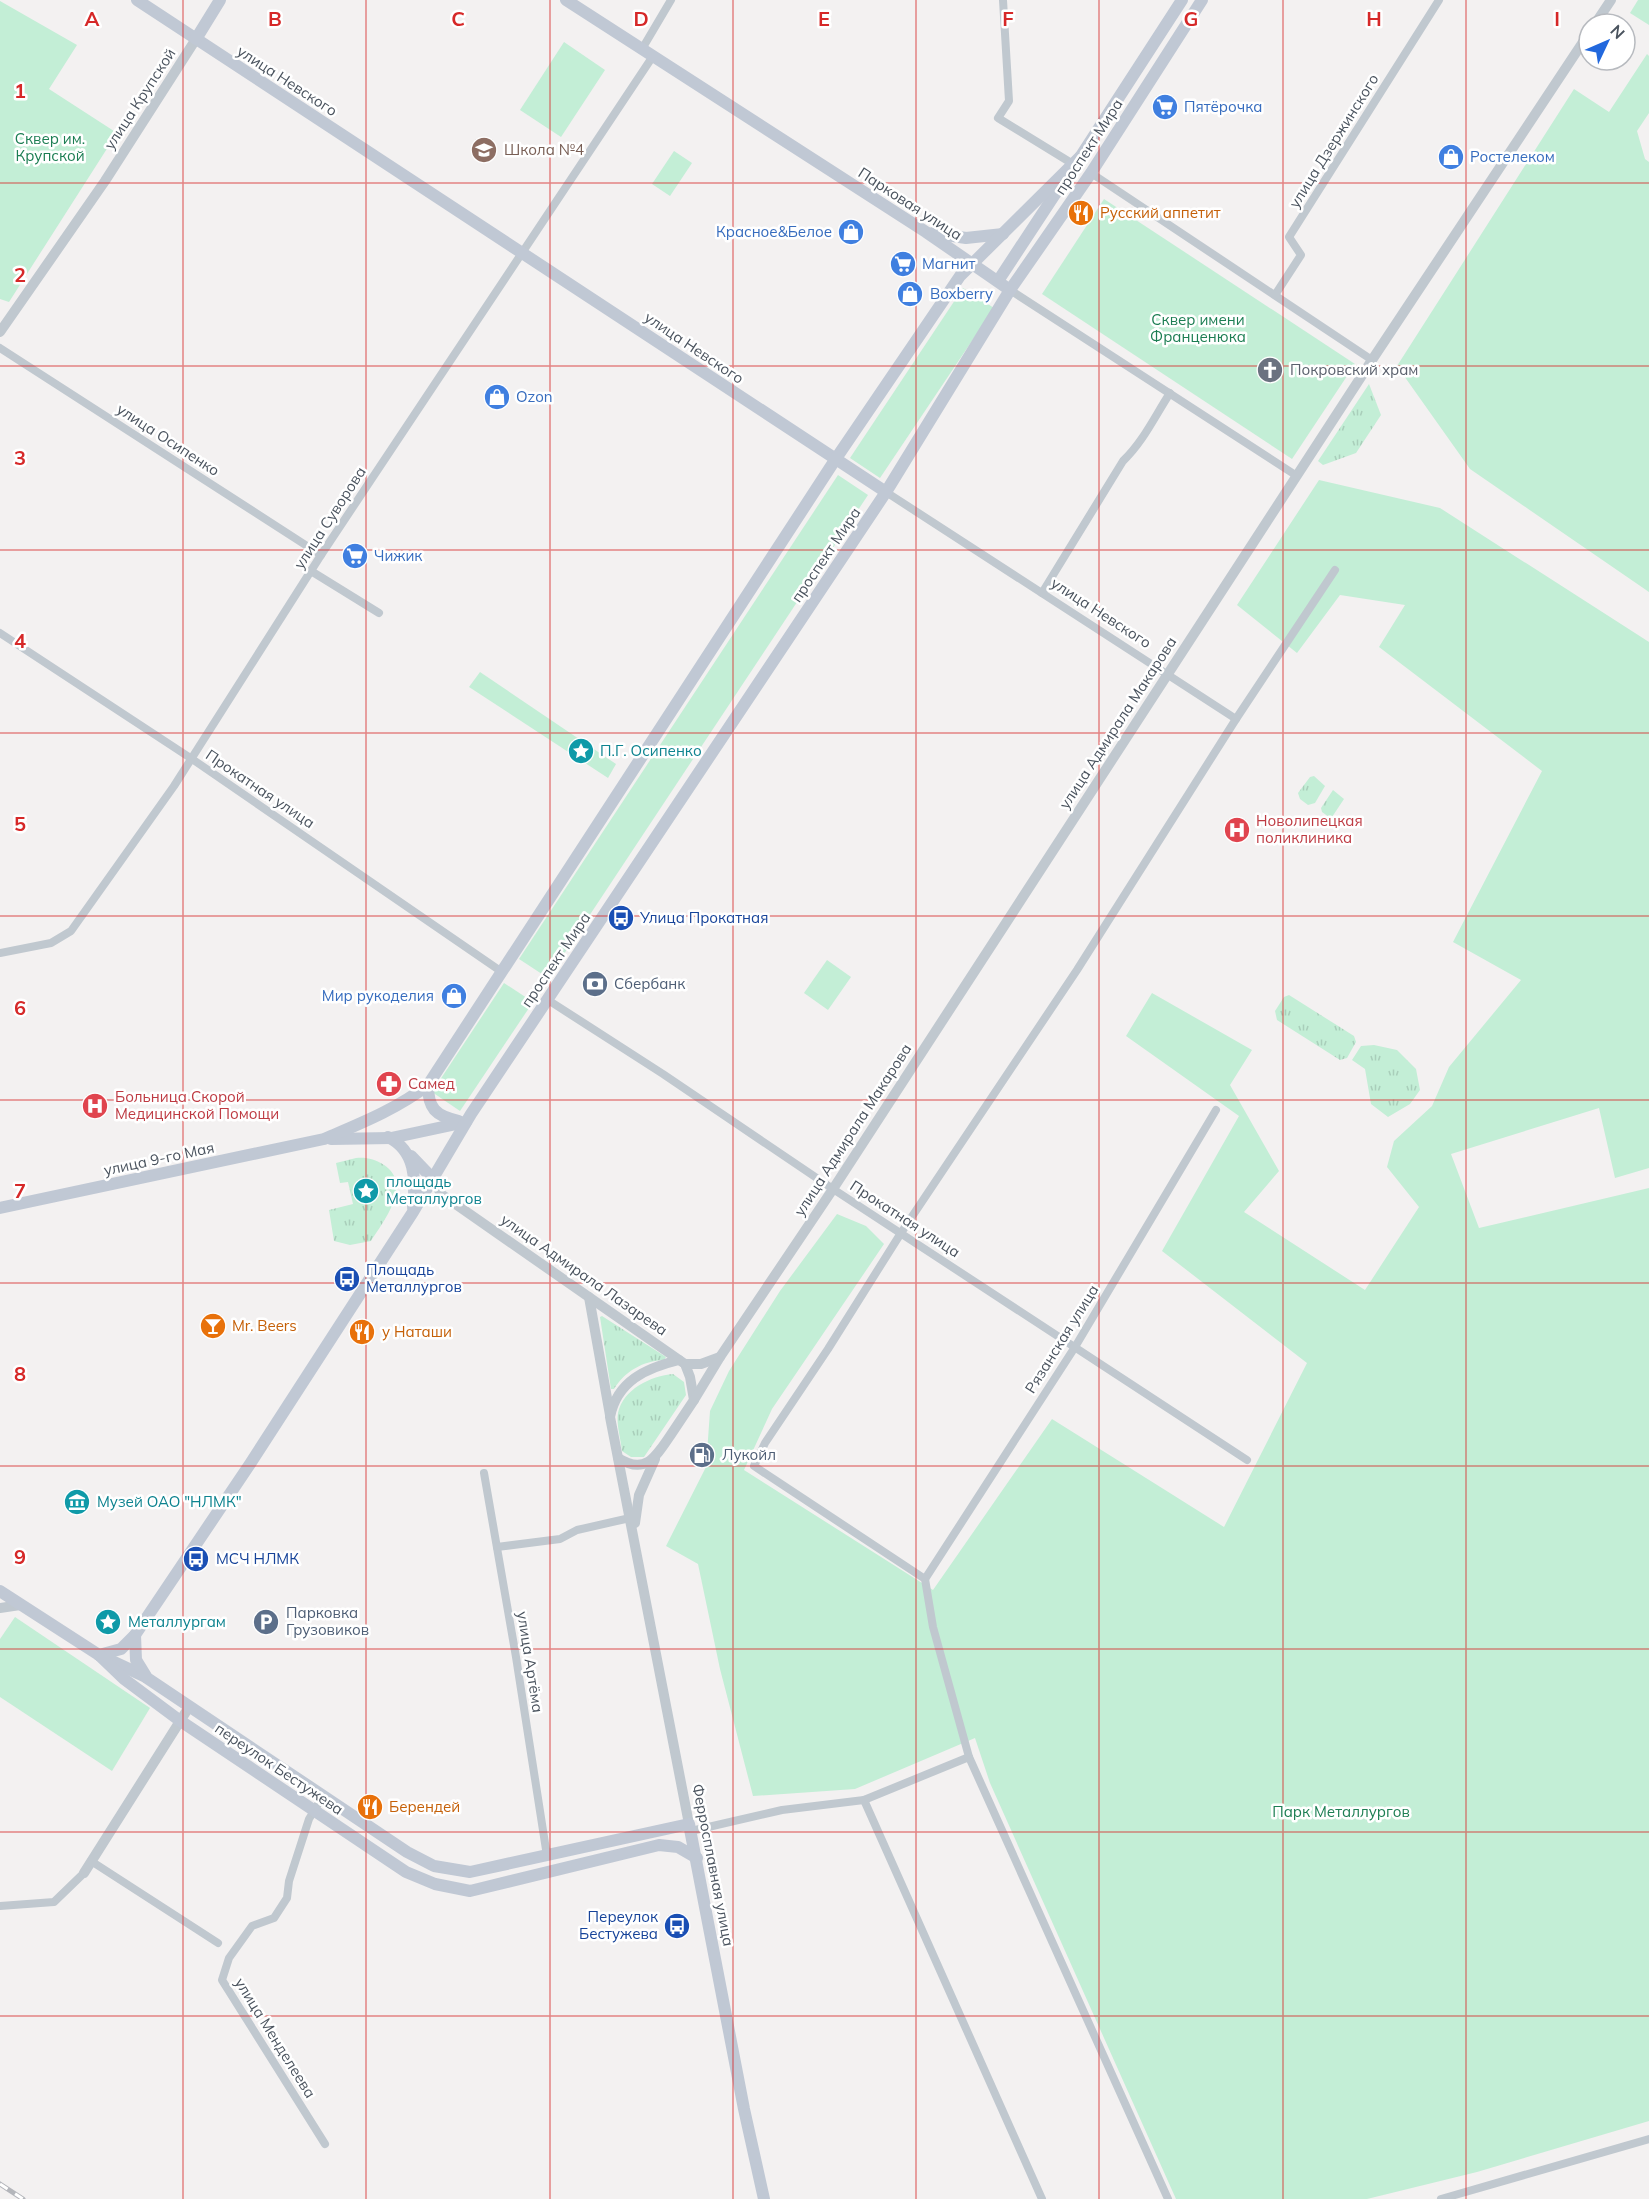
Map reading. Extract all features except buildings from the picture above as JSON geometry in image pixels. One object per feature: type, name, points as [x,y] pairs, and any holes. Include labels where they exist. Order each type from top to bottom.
[{"type":"main road","name":"улица Невского","points":[[137,0],[886,492]]},
{"type":"main road","name":"улица Крупской","points":[[196,39],[220,0]]},
{"type":"main road","name":"Парковая улица","points":[[566,0],[926,232],[1010,290]]},
{"type":"main road","name":"проспект Мира","points":[[998,281],[1182,0]]},
{"type":"main road","name":"проспект Мира","points":[[413,1212],[466,1122],[886,492],[1010,290],[1091,172],[1202,0]]},
{"type":"main road","name":"проспект Мира","points":[[324,1139],[413,1097],[428,1085],[835,460],[960,276],[1077,161]]},
{"type":"main road","points":[[926,232],[966,238],[1003,234]]},
{"type":"main road","points":[[428,1085],[428,1101],[437,1113],[446,1118],[466,1122]]},
{"type":"main road","points":[[324,1139],[391,1138],[466,1122]]},
{"type":"main road","points":[[357,1125],[391,1138],[433,1179]]},
{"type":"main road","name":"улица 9-го Мая","points":[[0,1208],[324,1139]]},
{"type":"main road","points":[[0,1591],[99,1655],[121,1649],[135,1635],[250,1464],[413,1212],[416,1180],[407,1152]]},
{"type":"main road","points":[[135,1635],[136,1660],[147,1678]]},
{"type":"main road","name":"переулок Бестужева","points":[[99,1655],[147,1678],[406,1852],[434,1866],[470,1872],[690,1828]]},
{"type":"main road","name":"переулок Бестужева","points":[[99,1655],[124,1679],[180,1721],[406,1872],[435,1884],[470,1891],[659,1845],[678,1846],[696,1858]]},
{"type":"main road","name":"Ферросплавная улица","points":[[690,1828],[744,2109],[765,2199]]},
{"type":"street","name":"улица Суворова","points":[[0,953],[51,943],[71,931],[192,759],[321,555],[522,253],[648,53],[671,0]]},
{"type":"street","points":[[1002,0],[1009,101],[999,118],[1077,161]]},
{"type":"street","name":"улица Дзержинского","points":[[1275,295],[1301,255],[1289,237],[1439,0]]},
{"type":"street","name":"улица Крупской","points":[[0,332],[105,181],[196,39]]},
{"type":"street","name":"улица Адмирала Макарова","points":[[656,1457],[1372,360],[1577,51]]},
{"type":"street","points":[[1091,172],[1372,360]]},
{"type":"street","name":"Парковая улица","points":[[1010,290],[1297,476]]},
{"type":"street","name":"улица Осипенко","points":[[0,348],[321,555]]},
{"type":"street","points":[[1042,593],[1123,461],[1138,446],[1170,393]]},
{"type":"street","name":"улица Невского","points":[[886,492],[1236,719]]},
{"type":"street","points":[[1168,2199],[969,1757],[933,1627],[925,1579],[754,1466],[765,1443],[901,1233],[1077,970],[1236,719],[1335,570]]},
{"type":"street","points":[[311,572],[379,613]]},
{"type":"street","name":"Прокатная улица","points":[[0,633],[192,759],[502,972]]},
{"type":"street","name":"Прокатная улица","points":[[548,1000],[1247,1460]]},
{"type":"street","name":"Рязанская улица","points":[[925,1579],[1075,1347],[1216,1110]]},
{"type":"street","name":"улица Адмирала Лазарева","points":[[433,1179],[441,1194],[682,1362]]},
{"type":"street","points":[[589,1297],[610,1417]]},
{"type":"street","points":[[610,1417],[618,1396],[633,1378],[647,1370],[682,1362],[701,1364],[720,1357]]},
{"type":"street","points":[[682,1362],[690,1377],[694,1401]]},
{"type":"street","name":"Ферросплавная улица","points":[[610,1417],[690,1828]]},
{"type":"street","points":[[618,1458],[634,1466],[656,1457]]},
{"type":"street","points":[[634,1536],[639,1495],[656,1457]]},
{"type":"street","name":"улица Артёма","points":[[484,1473],[547,1856]]},
{"type":"street","points":[[497,1547],[560,1539],[577,1530],[630,1518]]},
{"type":"street","points":[[0,1608],[21,1605]]},
{"type":"street","points":[[0,1906],[54,1902],[84,1873],[189,1707]]},
{"type":"street","points":[[690,1828],[782,1810],[864,1800],[969,1757]]},
{"type":"street","name":"улица Менделеева","points":[[323,1796],[309,1819],[289,1881],[287,1898],[274,1918],[252,1926],[229,1959],[222,1980],[325,2144]]},
{"type":"street","points":[[864,1800],[1042,2199]]},
{"type":"street","points":[[92,1861],[218,1942]]},
{"type":"street","points":[[1441,2199],[1649,2139]]},
{"type":"green space","points":[[1638,0],[1649,0],[1649,25],[1637,17],[1637,12],[1631,12]]},
{"type":"green space","name":"Сквер им. Крупской","points":[[0,1],[77,45],[49,89],[117,133],[9,302],[0,299]]},
{"type":"green space","points":[[564,42],[605,70],[561,137],[520,110]]},
{"type":"green space","points":[[1647,54],[1649,56],[1649,113],[1637,131],[1645,159],[1649,162],[1649,592],[1470,469],[1397,366],[1574,89],[1609,112]]},
{"type":"green space","points":[[674,151],[692,163],[670,196],[652,184]]},
{"type":"green space","name":"Сквер имени Франценюка","points":[[1104,199],[1355,364],[1292,459],[1042,294]]},
{"type":"green space","points":[[963,288],[994,308],[880,478],[850,458]]},
{"type":"green space","points":[[1369,384],[1381,415],[1356,453],[1323,465],[1318,461]]},
{"type":"green space","points":[[838,475],[868,495],[548,978],[519,959]]},
{"type":"green space","name":"Парк Металлургов","points":[[1319,480],[1440,508],[1649,642],[1649,1168],[1615,1178],[1599,1108],[1451,1154],[1479,1228],[1649,1188],[1649,2121],[1477,2172],[1367,2199],[1176,2199],[990,1783],[975,1738],[855,1789],[753,1796],[720,1669],[698,1564],[666,1546],[706,1467],[710,1411],[729,1371],[780,1291],[837,1214],[866,1226],[884,1244],[772,1409],[744,1470],[933,1590],[1052,1419],[1224,1527],[1307,1363],[1162,1251],[1239,1116],[1126,1036],[1152,993],[1252,1050],[1230,1085],[1279,1171],[1244,1212],[1365,1290],[1419,1207],[1387,1167],[1394,1141],[1432,1106],[1449,1067],[1521,980],[1453,942],[1542,771],[1379,647],[1405,605],[1340,595],[1297,653],[1237,605]]},
{"type":"green space","points":[[480,672],[616,764],[608,778],[469,687]]},
{"type":"green space","points":[[1314,776],[1325,786],[1315,803],[1308,805],[1300,799],[1298,793],[1310,777]]},
{"type":"green space","points":[[1333,790],[1344,799],[1332,817],[1329,817],[1322,812],[1321,808]]},
{"type":"green space","points":[[827,960],[851,977],[828,1010],[804,993]]},
{"type":"green space","points":[[504,983],[533,1002],[460,1111],[432,1092]]},
{"type":"green space","points":[[1289,995],[1354,1036],[1356,1042],[1347,1058],[1340,1060],[1277,1020],[1275,1011],[1284,997]]},
{"type":"green space","points":[[1374,1045],[1397,1050],[1416,1069],[1420,1090],[1410,1104],[1388,1117],[1371,1104],[1365,1069],[1352,1060],[1361,1046]]},
{"type":"green space","points":[[356,1158],[370,1159],[384,1165],[392,1173],[396,1182],[396,1192],[388,1213],[371,1241],[350,1245],[334,1241],[329,1210],[353,1204],[348,1182],[340,1183],[336,1163]]},
{"type":"green space","points":[[602,1316],[666,1357],[664,1360],[649,1362],[635,1368],[614,1389],[611,1389],[600,1317]]},
{"type":"green space","points":[[673,1374],[684,1382],[686,1395],[644,1457],[631,1457],[622,1451],[618,1422],[621,1405],[639,1385]]},
{"type":"green space","points":[[15,1617],[150,1708],[112,1771],[0,1697],[0,1639]]},
{"type":"railway","points":[[0,2184],[23,2199]]},
{"type":"place","name":"Пятёрочка","points":[[1165,107]]},
{"type":"place","name":"Школа №4","points":[[484,150]]},
{"type":"place","name":"Ростелеком","points":[[1451,157]]},
{"type":"place","name":"Русский аппетит","points":[[1081,213]]},
{"type":"place","name":"Красное&Белое","points":[[851,232]]},
{"type":"place","name":"Магнит","points":[[903,264]]},
{"type":"place","name":"Boxberry","points":[[910,294]]},
{"type":"place","name":"Покровский храм","points":[[1270,370]]},
{"type":"place","name":"Ozon","points":[[497,397]]},
{"type":"place","name":"Чижик","points":[[355,556]]},
{"type":"place","name":"П.Г. Осипенко","points":[[581,751]]},
{"type":"place","name":"Новолипецкая поликлиника","points":[[1237,830]]},
{"type":"place","name":"Улица Прокатная","points":[[621,918]]},
{"type":"place","name":"Сбербанк","points":[[595,984]]},
{"type":"place","name":"Мир рукоделия","points":[[454,996]]},
{"type":"place","name":"Самед","points":[[389,1084]]},
{"type":"place","name":"Больница Скорой Медицинской Помощи","points":[[95,1106]]},
{"type":"place","name":"площадь Металлургов","points":[[366,1191]]},
{"type":"place","name":"Площадь Металлургов","points":[[347,1279]]},
{"type":"place","name":"Mr. Beers","points":[[213,1326]]},
{"type":"place","name":"у Наташи","points":[[362,1332]]},
{"type":"place","name":"Лукойл","points":[[702,1455]]},
{"type":"place","name":"Музей ОАО \"НЛМК\"","points":[[77,1502]]},
{"type":"place","name":"МСЧ НЛМК","points":[[196,1559]]},
{"type":"place","name":"Металлургам","points":[[108,1622]]},
{"type":"place","name":"Парковка Грузовиков","points":[[266,1622]]},
{"type":"place","name":"Берендей","points":[[370,1807]]},
{"type":"place","name":"Переулок Бестужева","points":[[677,1926]]}]
